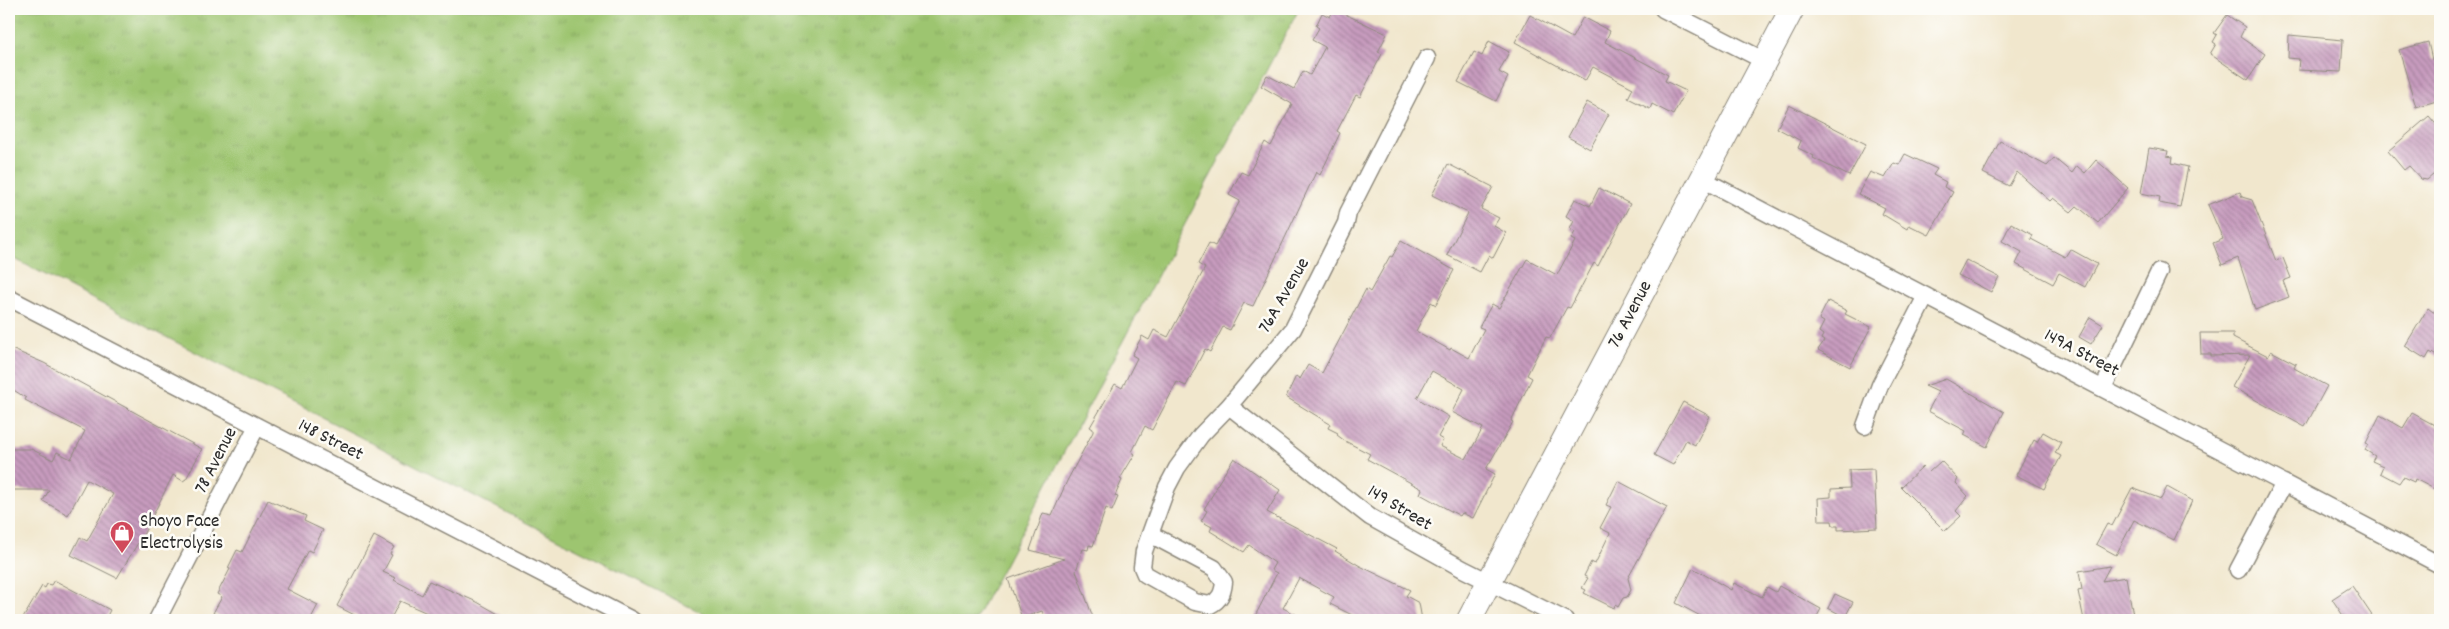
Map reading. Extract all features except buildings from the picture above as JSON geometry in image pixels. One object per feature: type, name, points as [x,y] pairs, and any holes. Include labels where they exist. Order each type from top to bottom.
[{"type":"street","points":[[1663,9],[1765,61]]},
{"type":"street","name":"76 Avenue","points":[[1469,620],[1792,9]]},
{"type":"street","name":"76A Avenue","points":[[1150,534],[1214,568],[1224,582],[1224,591],[1219,598],[1210,605],[1195,602],[1145,574],[1142,559],[1150,534],[1167,487],[1177,468],[1201,435],[1229,406],[1293,329],[1346,223],[1348,213],[1427,58]]},
{"type":"street","name":"149A Street","points":[[1702,179],[2440,565]]},
{"type":"street","points":[[2103,388],[2159,272]]},
{"type":"street","points":[[1865,426],[1880,385],[1926,296]]},
{"type":"street","name":"148 Street","points":[[9,298],[632,620]]},
{"type":"street","name":"149 Street","points":[[1229,406],[1370,517],[1565,620]]},
{"type":"street","name":"78 Avenue","points":[[157,620],[257,426]]},
{"type":"street","points":[[2238,570],[2284,483]]},
{"type":"green space","points":[[9,9],[1299,9],[975,620],[715,620],[9,256]]},
{"type":"place","name":"Shoyo Face Electrolysis","points":[[122,554]]}]
